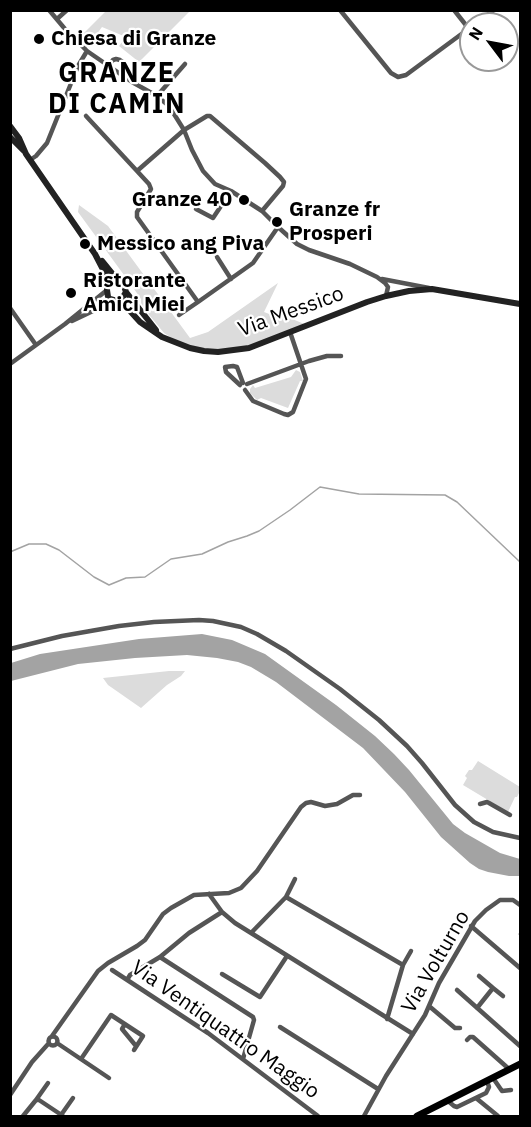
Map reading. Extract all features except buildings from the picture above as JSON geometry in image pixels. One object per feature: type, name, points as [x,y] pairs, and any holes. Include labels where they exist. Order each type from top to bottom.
[{"type":"main road","points":[[417,1116],[520,1064]]},
{"type":"street","points":[[50,10],[87,51],[169,106],[184,130],[203,171],[215,184],[231,191],[262,211],[297,244],[377,277],[388,287],[386,296]]},
{"type":"street","points":[[57,19],[67,10]]},
{"type":"street","points":[[340,10],[391,73],[398,77],[406,75],[459,36]]},
{"type":"street","points":[[28,157],[36,156],[47,143],[78,66],[87,51]]},
{"type":"street","points":[[108,66],[113,60],[120,60],[124,65],[120,74]]},
{"type":"street","points":[[157,96],[185,64]]},
{"type":"street","points":[[86,116],[149,184],[151,192],[137,212],[137,217],[198,302]]},
{"type":"street","points":[[137,171],[184,130],[210,116],[284,182],[262,211]]},
{"type":"street","name":"Via Messico","points":[[10,126],[28,157]]},
{"type":"street","name":"Via Messico","points":[[10,137],[28,157],[95,254],[124,286],[144,317],[162,337]]},
{"type":"street","points":[[196,209],[213,218],[231,191]]},
{"type":"street","points":[[179,315],[254,263],[278,228]]},
{"type":"street","name":"Via Messico","points":[[95,254],[108,279],[108,297],[117,301],[140,322],[162,337],[204,351],[218,352],[249,348],[386,296],[409,291],[432,289],[520,304]]},
{"type":"street","points":[[217,257],[231,279]]},
{"type":"street","points":[[377,277],[432,289]]},
{"type":"street","points":[[10,364],[96,299],[111,283],[119,282]]},
{"type":"street","points":[[64,324],[117,301],[125,296],[126,292]]},
{"type":"street","points":[[96,299],[96,302],[103,307]]},
{"type":"street","points":[[10,308],[36,345]]},
{"type":"street","points":[[290,332],[301,364],[306,379],[291,414],[284,414],[253,401],[244,386],[301,364],[327,356],[341,356]]},
{"type":"street","points":[[10,650],[62,636],[118,626],[165,621],[199,620],[241,627],[286,651],[340,689],[391,731],[422,763],[455,805],[474,822],[493,832],[520,838]]},
{"type":"street","points":[[10,1095],[32,1062],[50,1043],[49,1039],[90,981],[101,968],[145,940],[163,914],[194,895],[229,893],[241,888],[257,871],[306,803],[325,806],[337,804],[353,795],[360,795]]},
{"type":"street","points":[[480,804],[487,802],[510,815]]},
{"type":"street","points":[[251,933],[285,897],[295,879]]},
{"type":"street","points":[[208,894],[222,912],[235,923],[412,1034]]},
{"type":"street","points":[[285,897],[403,965]]},
{"type":"street","name":"Via Volturno","points":[[364,1116],[378,1089],[418,1028],[439,983],[479,916],[496,902],[513,900],[519,904]]},
{"type":"street","points":[[127,980],[130,975],[160,957],[189,933],[222,912]]},
{"type":"street","points":[[471,927],[520,968]]},
{"type":"street","points":[[387,1019],[403,965],[411,951]]},
{"type":"street","points":[[222,974],[260,997],[288,956]]},
{"type":"street","points":[[160,957],[254,1017],[243,1059]]},
{"type":"street","name":"Via Ventiquattro Maggio","points":[[112,970],[208,1033],[318,1116]]},
{"type":"street","points":[[479,976],[503,996]]},
{"type":"street","points":[[477,1008],[493,988]]},
{"type":"street","points":[[458,990],[520,1046]]},
{"type":"street","points":[[429,1006],[455,1028],[460,1028]]},
{"type":"street","points":[[81,1059],[111,1015],[125,1024],[143,1036],[135,1048],[122,1029],[125,1024]]},
{"type":"street","points":[[280,1027],[378,1089]]},
{"type":"street","points":[[52,1036],[57,1039],[57,1043],[110,1078]]},
{"type":"street","points":[[467,1040],[473,1037],[509,1069]]},
{"type":"street","points":[[50,1043],[53,1045],[57,1043]]},
{"type":"street","points":[[490,1079],[502,1091],[511,1090]]},
{"type":"street","points":[[448,1101],[458,1107],[486,1093],[490,1079]]},
{"type":"street","points":[[22,1116],[48,1083]]},
{"type":"street","points":[[36,1100],[62,1116],[73,1098]]},
{"type":"street","points":[[476,1098],[498,1116]]},
{"type":"shaded area","points":[[106,11],[190,11],[139,62],[119,46],[126,37],[102,27],[85,50],[77,40]]},
{"type":"shaded area","points":[[79,205],[108,226],[190,338],[208,332],[278,283],[264,312],[272,315],[278,313],[309,326],[249,348],[217,353],[189,349],[164,333],[150,316],[132,286],[78,212]]},
{"type":"shaded area","points":[[296,370],[300,372],[303,381],[300,381],[288,408],[261,398],[257,400],[250,393],[253,385],[255,388],[291,377]]},
{"type":"shaded area","points":[[202,634],[232,640],[265,654],[336,705],[394,754],[453,824],[500,853],[520,859],[520,876],[488,872],[470,863],[441,837],[405,792],[363,748],[276,682],[238,662],[187,655],[135,658],[78,664],[11,681],[11,663],[40,654],[139,639]]},
{"type":"shaded area","points":[[185,671],[141,708],[108,685],[103,678]]},
{"type":"shaded area","points":[[478,761],[520,787],[508,812],[463,785],[467,778],[465,776]]},
{"type":"waterway","points":[[10,552],[29,544],[46,544],[59,550],[94,577],[109,585],[126,578],[145,577],[171,559],[202,554],[259,531],[320,487],[359,494],[445,495],[457,502],[520,562]]},
{"type":"place","name":"Chiesa di Granze","points":[[39,39]]},
{"type":"place","name":"Granze 40","points":[[244,200]]},
{"type":"place","name":"Granze fr Prosperi","points":[[277,222]]},
{"type":"place","name":"Messico ang Piva","points":[[85,244]]},
{"type":"place","name":"Ristorante Amici Miei","points":[[71,293]]},
{"type":"district","name":"GRANZE DI CAMIN","points":[[117,90]]}]
